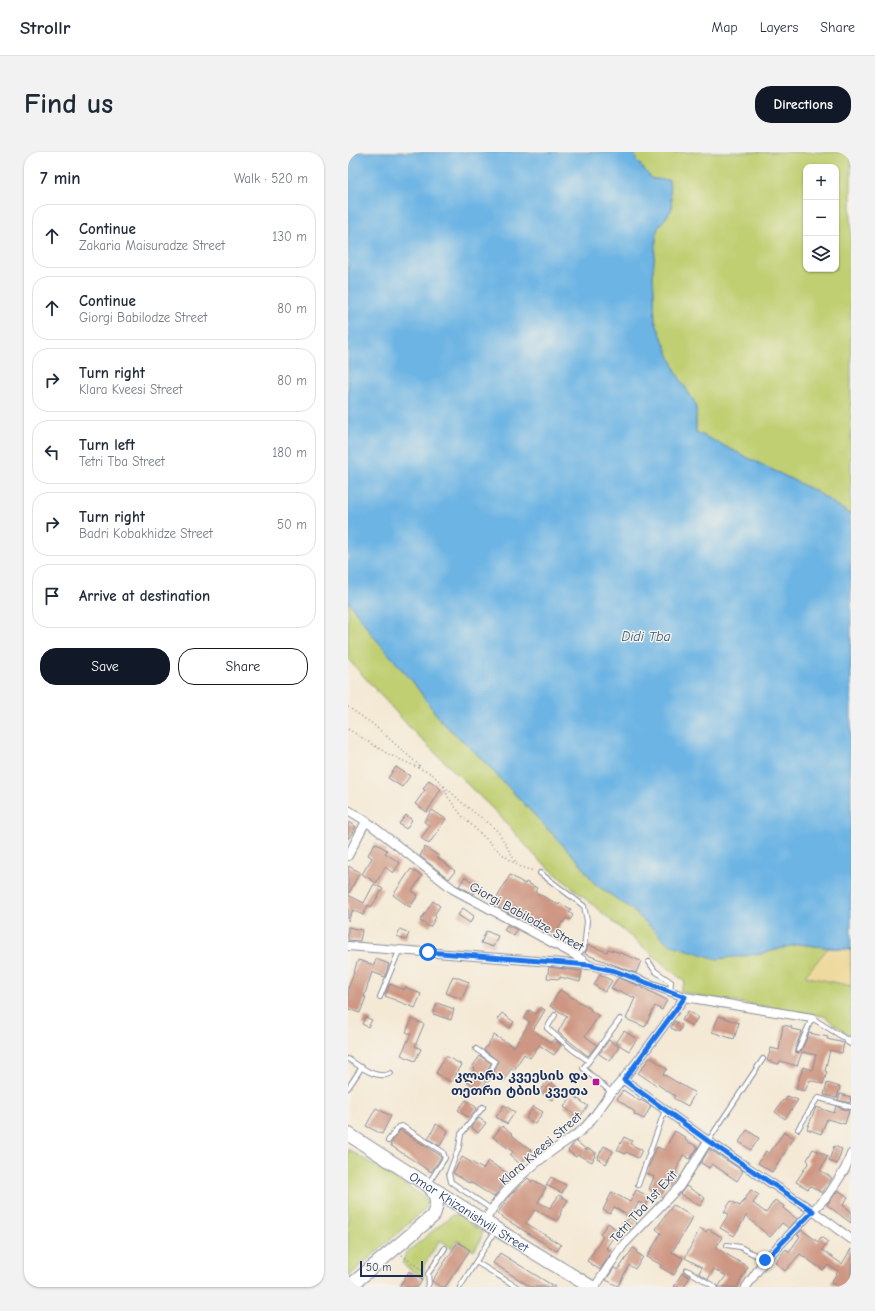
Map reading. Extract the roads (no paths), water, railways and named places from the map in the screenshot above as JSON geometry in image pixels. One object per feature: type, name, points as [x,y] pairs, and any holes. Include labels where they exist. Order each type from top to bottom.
[{"type":"main road","name":"Omar Khizanishvili Street","points":[[348,1134],[578,1282],[591,1287]]},
{"type":"main road","points":[[428,1185],[436,1195],[437,1202],[433,1216]]},
{"type":"main road","points":[[349,1287],[433,1216],[451,1207],[463,1207]]},
{"type":"street","name":"Giorgi Babilodze Street","points":[[348,810],[366,821],[453,889],[575,955],[589,965],[615,971],[685,997],[812,1018]]},
{"type":"street","points":[[348,856],[366,821]]},
{"type":"street","points":[[348,946],[589,965]]},
{"type":"street","name":"Klara Kveesi Street","points":[[485,1221],[491,1208],[523,1174],[550,1152],[582,1130],[624,1080],[685,997]]},
{"type":"street","points":[[624,1080],[708,1141],[813,1211],[851,1240]]},
{"type":"street","name":"Tetri Tba 1st Exit","points":[[595,1287],[623,1245],[680,1186],[708,1141]]},
{"type":"street","points":[[746,1287],[765,1260],[829,1194],[845,1169],[851,1154]]},
{"type":"lane","points":[[540,873],[584,906],[587,921],[584,949],[575,955]]},
{"type":"lane","points":[[380,997],[399,950]]},
{"type":"lane","points":[[649,962],[655,971],[671,982],[670,992]]},
{"type":"lane","points":[[555,1015],[547,1028],[573,1050],[589,1061]]},
{"type":"lane","points":[[798,1050],[812,1018]]},
{"type":"lane","name":"Giorgi Babilodze Street","points":[[812,1018],[850,1042]]},
{"type":"lane","points":[[612,1093],[583,1068],[620,1019]]},
{"type":"lane","points":[[476,1049],[495,1062],[487,1078]]},
{"type":"lane","points":[[708,1141],[763,1059]]},
{"type":"lane","points":[[348,1060],[378,1075],[386,1076],[391,1074]]},
{"type":"lane","points":[[348,1088],[362,1067]]},
{"type":"lane","points":[[798,1129],[819,1098],[851,1107]]},
{"type":"lane","points":[[483,1107],[461,1134],[459,1147],[449,1174],[451,1182],[491,1208]]},
{"type":"lane","points":[[638,1185],[665,1110]]},
{"type":"lane","points":[[388,1141],[398,1127],[402,1126],[443,1152],[445,1158],[428,1185]]},
{"type":"lane","points":[[460,1287],[496,1229]]},
{"type":"lane","points":[[727,1245],[740,1247],[765,1260]]},
{"type":"lane","points":[[427,1287],[429,1283],[428,1274],[445,1248]]},
{"type":"lane","points":[[476,1262],[517,1287]]},
{"type":"lane","points":[[687,1270],[715,1287]]},
{"type":"lane","points":[[507,1287],[510,1282]]},
{"type":"water","name":"Didi Tba","points":[[348,152],[635,152],[636,160],[652,179],[669,180],[672,209],[657,230],[653,271],[655,321],[677,374],[696,405],[696,432],[817,492],[851,515],[851,950],[798,944],[760,954],[717,959],[669,944],[630,908],[595,884],[579,862],[474,751],[444,724],[413,682],[374,637],[348,601]]},
{"type":"place","name":"კლარა კვეესის და თეთრი ტბის კვეთა","points":[[596,1082]]}]
